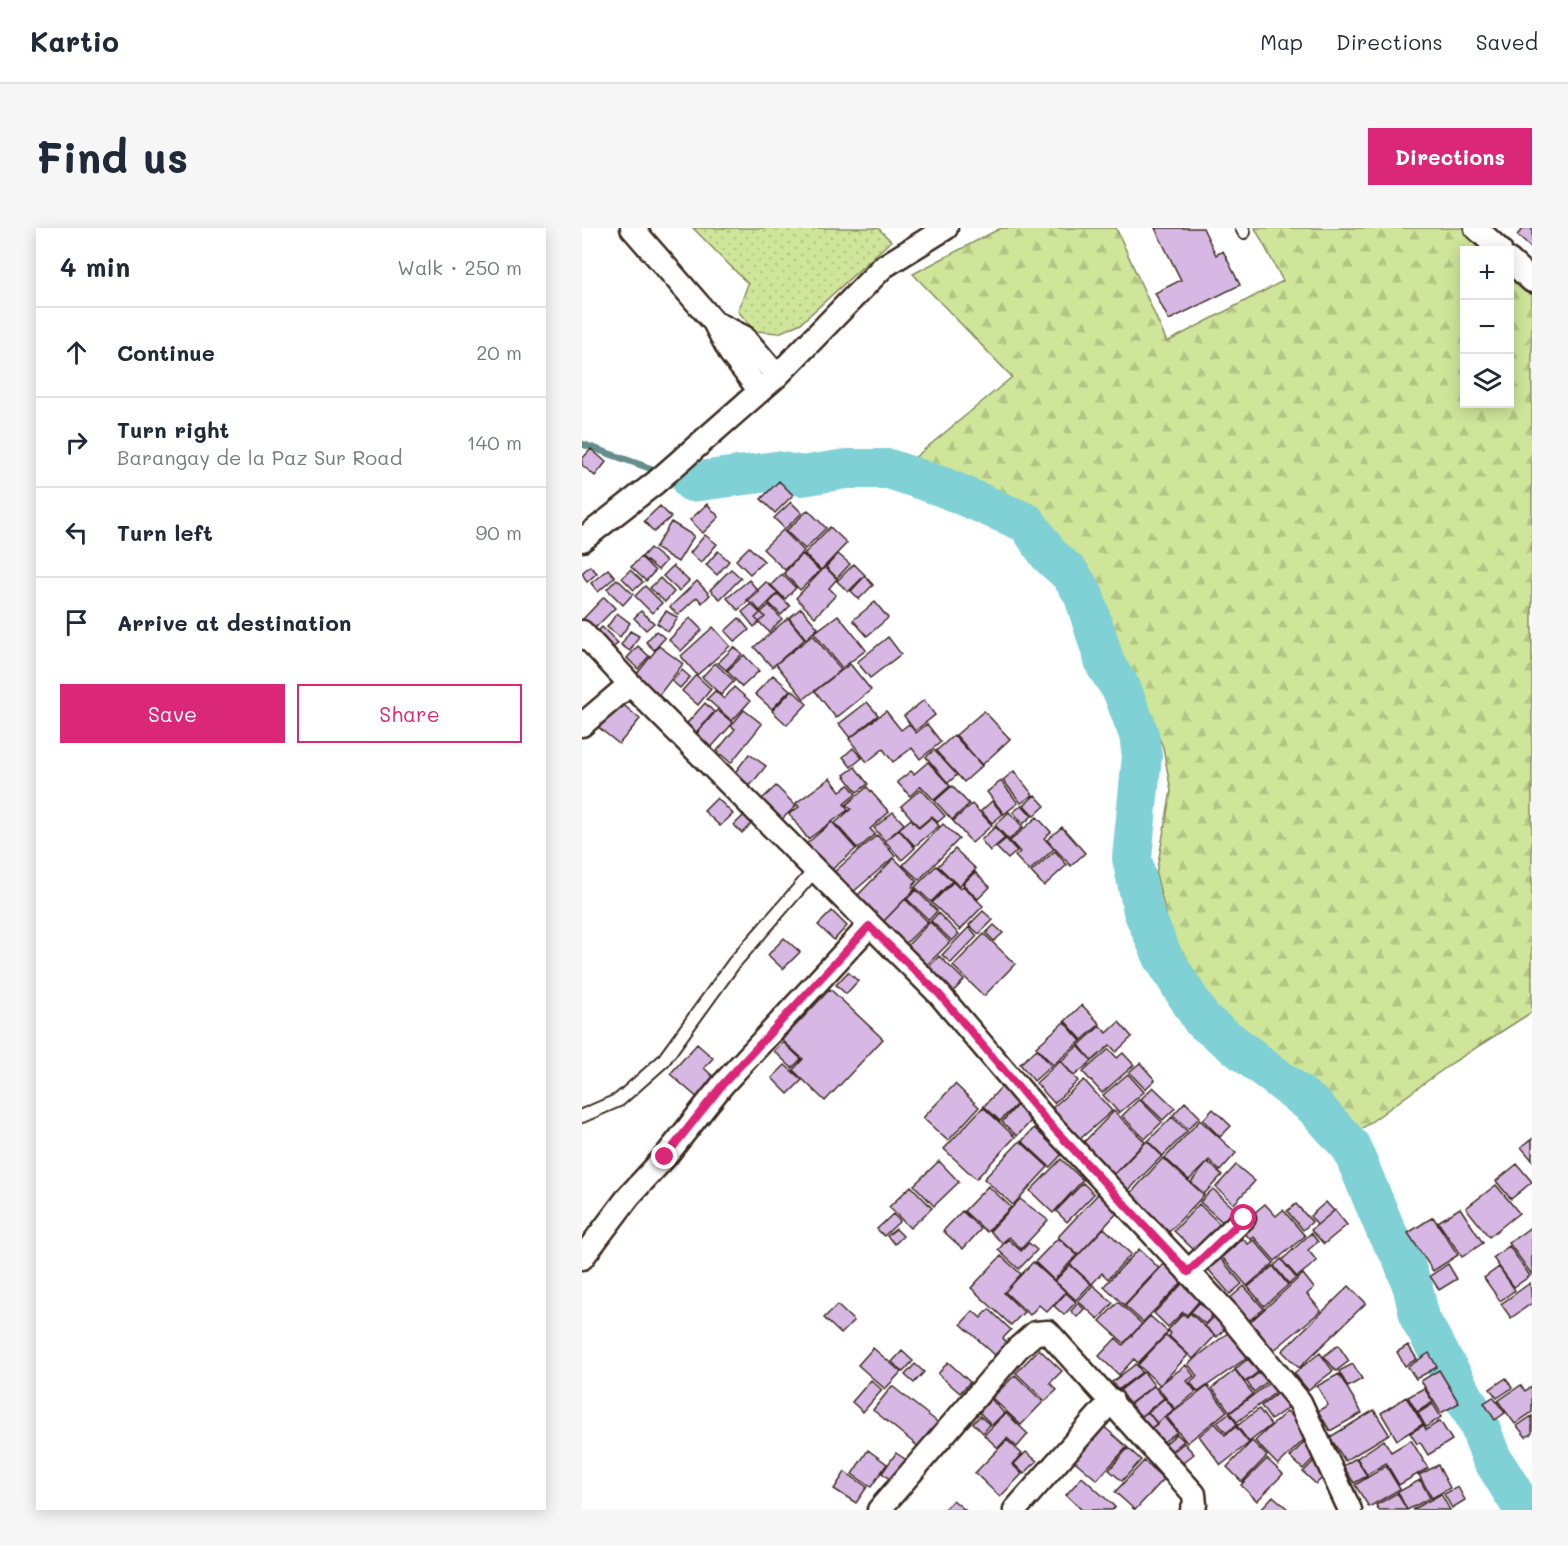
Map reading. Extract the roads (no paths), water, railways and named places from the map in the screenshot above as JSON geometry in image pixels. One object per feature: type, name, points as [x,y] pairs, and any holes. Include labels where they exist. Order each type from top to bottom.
[{"type":"street","points":[[632,228],[714,322],[731,354],[759,391]]},
{"type":"street","points":[[582,540],[655,483],[777,376],[883,267],[946,228]]},
{"type":"street","points":[[1476,228],[1496,246]]},
{"type":"street","points":[[1514,265],[1532,281]]},
{"type":"street","points":[[714,322],[744,337],[777,376]]},
{"type":"street","points":[[582,632],[630,684],[939,994],[1046,1120],[1228,1314],[1300,1402],[1350,1510]]},
{"type":"street","points":[[582,725],[630,684]]},
{"type":"street","points":[[582,1258],[629,1196],[665,1157],[723,1084],[869,926]]},
{"type":"street","points":[[1188,1272],[1244,1218]]},
{"type":"street","points":[[879,1510],[1017,1349],[1035,1333],[1048,1332],[1112,1400],[1194,1494],[1195,1505],[1192,1510]]},
{"type":"street","points":[[1015,1510],[1112,1400]]},
{"type":"lane","points":[[582,1116],[619,1100],[663,1061],[734,963],[815,870]]},
{"type":"waterway","points":[[582,444],[655,470]]},
{"type":"waterway","points":[[692,482],[776,471],[802,476],[846,469],[889,469],[943,487],[1027,523],[1049,555],[1069,573],[1083,593],[1106,666],[1122,690],[1139,735],[1142,756],[1132,858],[1143,911],[1163,957],[1202,1020],[1315,1107],[1351,1147],[1387,1233],[1402,1257],[1413,1288],[1420,1319],[1478,1422],[1491,1457],[1524,1510]]}]
